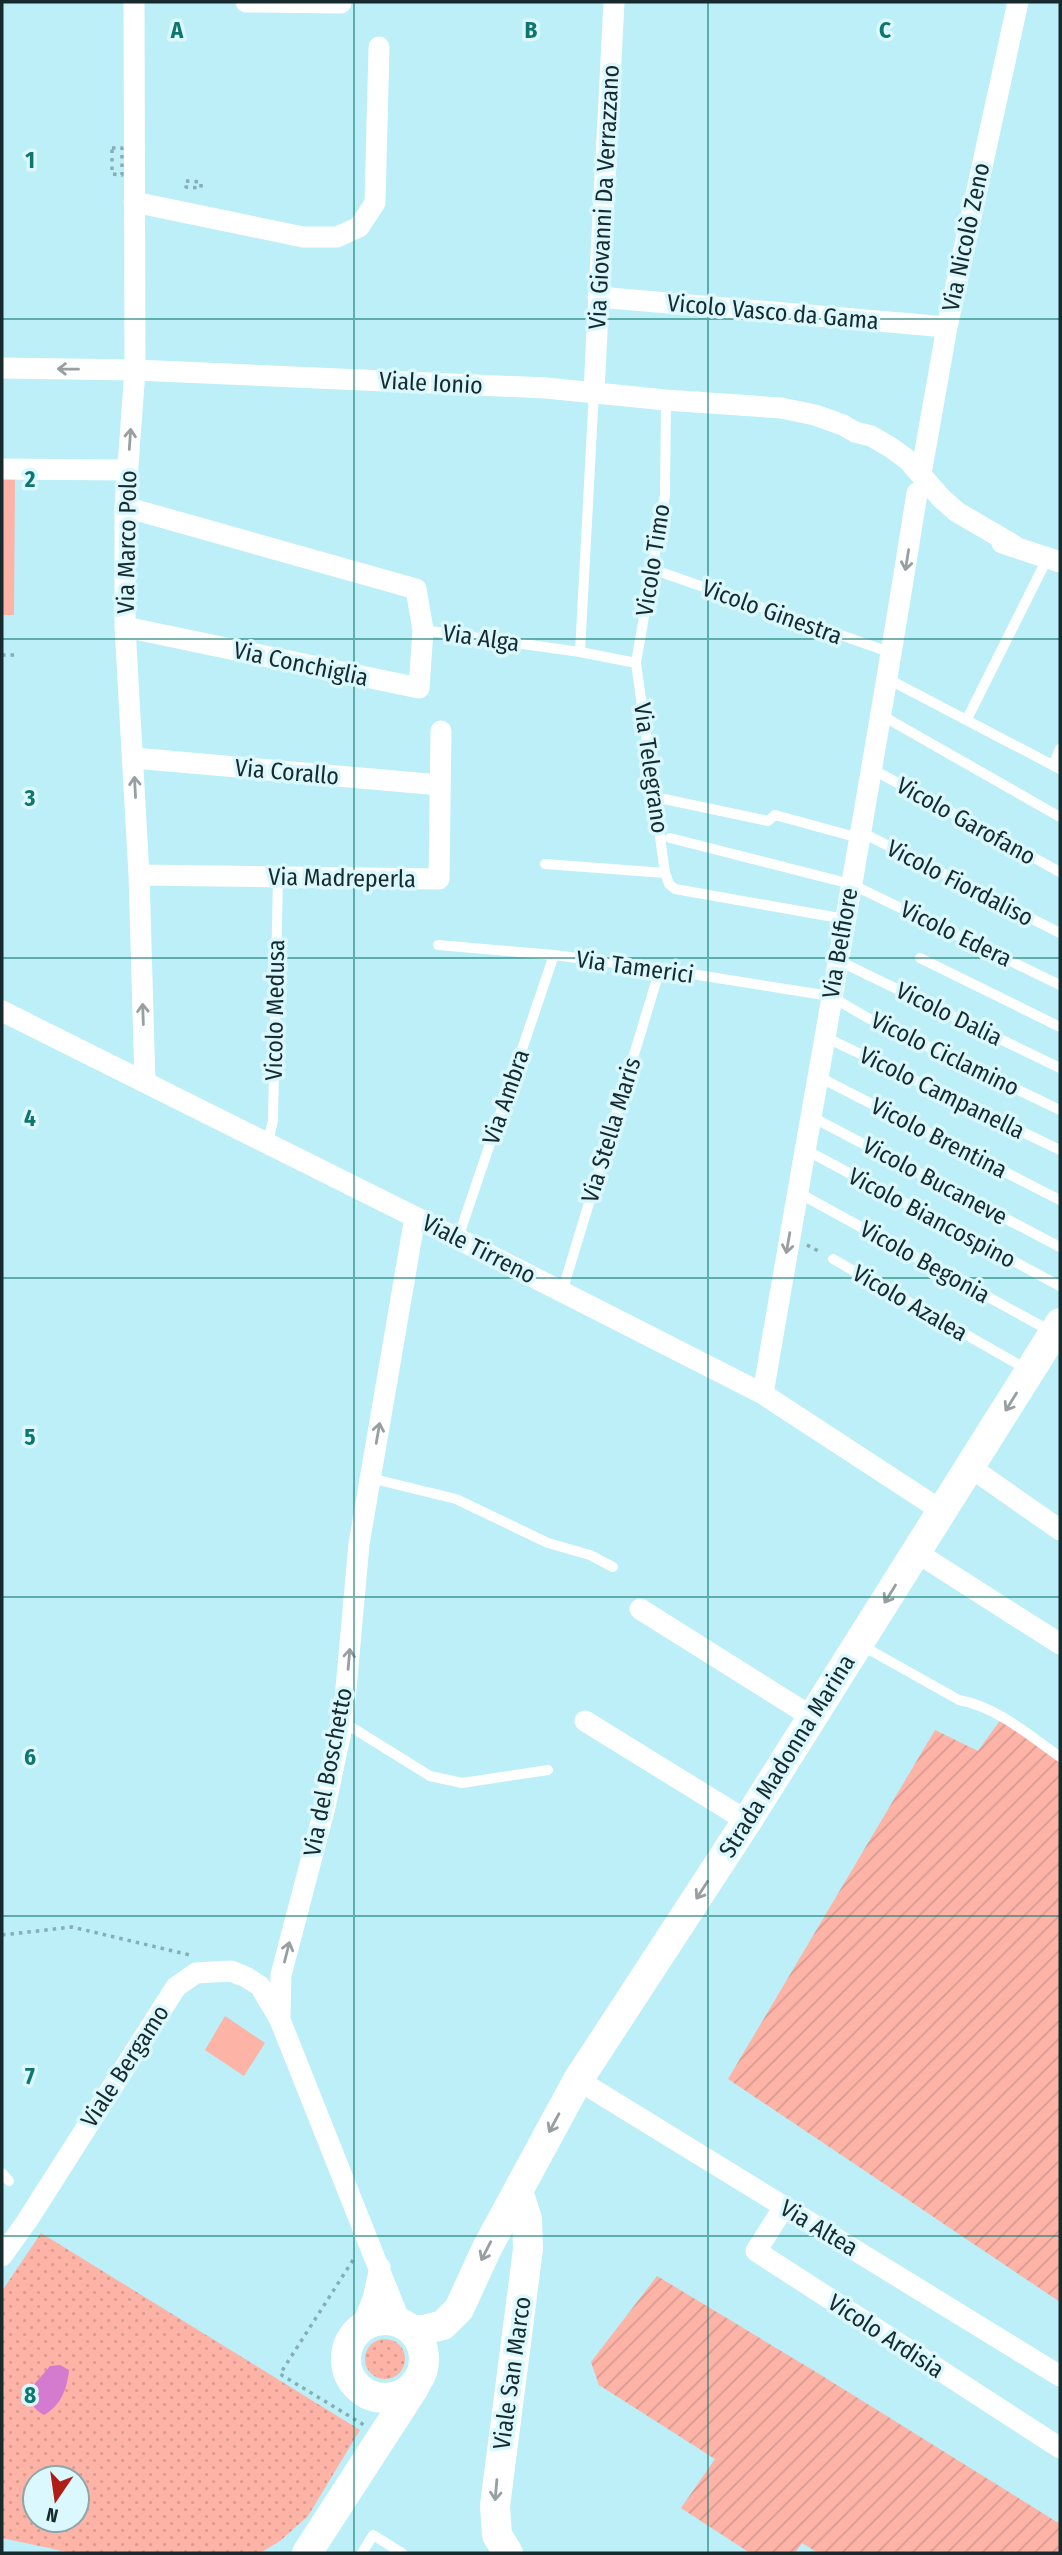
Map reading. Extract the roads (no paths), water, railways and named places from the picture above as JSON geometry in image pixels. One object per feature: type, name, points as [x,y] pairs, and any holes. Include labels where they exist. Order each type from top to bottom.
[{"type":"street","name":"Via Marco Polo","points":[[134,2],[135,370],[125,508],[125,627],[134,758],[145,1082]]},
{"type":"street","points":[[246,2],[341,3]]},
{"type":"street","name":"Via Giovanni Da Verrazzano","points":[[594,391],[614,2]]},
{"type":"street","name":"Via Nicolò Zeno","points":[[919,483],[947,327],[1018,2]]},
{"type":"street","points":[[134,202],[303,237],[337,237],[359,227],[375,203],[379,47]]},
{"type":"street","name":"Vicolo Vasco da Gama","points":[[598,297],[947,327]]},
{"type":"street","name":"Viale Ionio","points":[[2,368],[135,370],[594,391],[666,400],[781,408],[815,415],[855,432],[871,448],[919,483],[952,523],[978,536],[1054,560]]},
{"type":"street","points":[[2,468],[127,470]]},
{"type":"street","name":"Via Belfiore","points":[[763,1394],[823,1036],[888,679],[919,483]]},
{"type":"street","name":"Via Alga","points":[[125,508],[416,589],[423,630]]},
{"type":"street","name":"Via Conchiglia","points":[[125,627],[419,688],[423,630]]},
{"type":"street","name":"Via Madreperla","points":[[139,875],[439,879],[441,731]]},
{"type":"street","name":"Via Corallo","points":[[134,758],[440,785]]},
{"type":"street","name":"Viale Tirreno","points":[[2,1011],[458,1238],[763,1394],[942,1511]]},
{"type":"street","name":"Via del Boschetto","points":[[406,2327],[280,2020],[281,1975],[325,1807],[343,1722],[359,1544],[415,1217]]},
{"type":"street","name":"Strada Madonna Marina","points":[[406,2327],[424,2330],[443,2325],[458,2309],[487,2248],[578,2080],[747,1821],[1057,1328]]},
{"type":"street","points":[[970,1467],[1060,1530]]},
{"type":"street","points":[[916,1552],[1060,1644]]},
{"type":"street","points":[[640,1609],[812,1717]]},
{"type":"street","points":[[585,1721],[747,1821]]},
{"type":"street","name":"Viale Bergamo","points":[[2,2256],[176,1987],[196,1973],[231,1971],[246,1976],[260,1986],[280,2020]]},
{"type":"street","name":"Via Altea","points":[[578,2080],[1060,2376]]},
{"type":"street","name":"Viale San Marco","points":[[508,2553],[497,2535],[494,2514],[528,2249],[527,2219],[518,2191]]},
{"type":"street","name":"Vicolo Ardisia","points":[[784,2207],[756,2251],[1060,2448]]},
{"type":"street","points":[[369,2457],[379,2418],[374,2406],[348,2372],[346,2353],[349,2343],[361,2328],[373,2299],[380,2267]]},
{"type":"street","points":[[307,2553],[423,2370],[423,2348],[406,2327],[379,2320],[361,2328]]},
{"type":"street","points":[[359,2388],[376,2398],[395,2397],[404,2394],[418,2380]]},
{"type":"lane","points":[[594,391],[580,652],[636,663]]},
{"type":"lane","name":"Vicolo Timo","points":[[636,663],[665,495],[666,400]]},
{"type":"lane","points":[[967,719],[1054,560]]},
{"type":"lane","name":"Vicolo Ginestra","points":[[652,569],[892,653]]},
{"type":"lane","name":"Via Alga","points":[[423,630],[580,652]]},
{"type":"lane","name":"Via Telegrano","points":[[636,663],[665,873]]},
{"type":"lane","points":[[888,679],[1056,767],[1060,749]]},
{"type":"lane","points":[[881,715],[1060,817]]},
{"type":"lane","name":"Vicolo Garofano","points":[[872,769],[1060,872]]},
{"type":"lane","name":"Vicolo Fiordaliso","points":[[664,799],[768,821],[775,815],[860,835],[1060,933]]},
{"type":"lane","name":"Vicolo Edera","points":[[670,838],[851,884],[1060,985]]},
{"type":"lane","points":[[545,864],[665,873],[669,884],[676,889],[845,919]]},
{"type":"lane","name":"Vicolo Medusa","points":[[268,1143],[273,1120],[278,877]]},
{"type":"lane","name":"Via Tamerici","points":[[438,945],[660,969],[830,996]]},
{"type":"lane","name":"Via Ambra","points":[[458,1238],[554,956]]},
{"type":"lane","points":[[920,958],[1060,1027]]},
{"type":"lane","name":"Vicolo Dalia","points":[[837,960],[1060,1068]]},
{"type":"lane","name":"Via Stella Maris","points":[[562,1292],[660,969]]},
{"type":"lane","name":"Vicolo Ciclamino","points":[[830,996],[868,1018],[1060,1110]]},
{"type":"lane","name":"Vicolo Campanella","points":[[823,1036],[1060,1150]]},
{"type":"lane","name":"Vicolo Brentina","points":[[817,1076],[1060,1200]]},
{"type":"lane","name":"Vicolo Bucaneve","points":[[810,1116],[1060,1247]]},
{"type":"lane","name":"Vicolo Biancospino","points":[[804,1149],[1060,1286]]},
{"type":"lane","name":"Vicolo Begonia","points":[[797,1192],[1057,1328]]},
{"type":"lane","name":"Vicolo Azalea","points":[[833,1259],[1030,1372]]},
{"type":"lane","points":[[370,1478],[456,1499],[548,1543],[590,1555],[612,1567]]},
{"type":"lane","points":[[858,1644],[959,1700],[994,1712],[1060,1756]]},
{"type":"lane","points":[[343,1722],[430,1776],[462,1783],[548,1770]]},
{"type":"lane","points":[[362,2553],[373,2535],[402,2553]]}]
